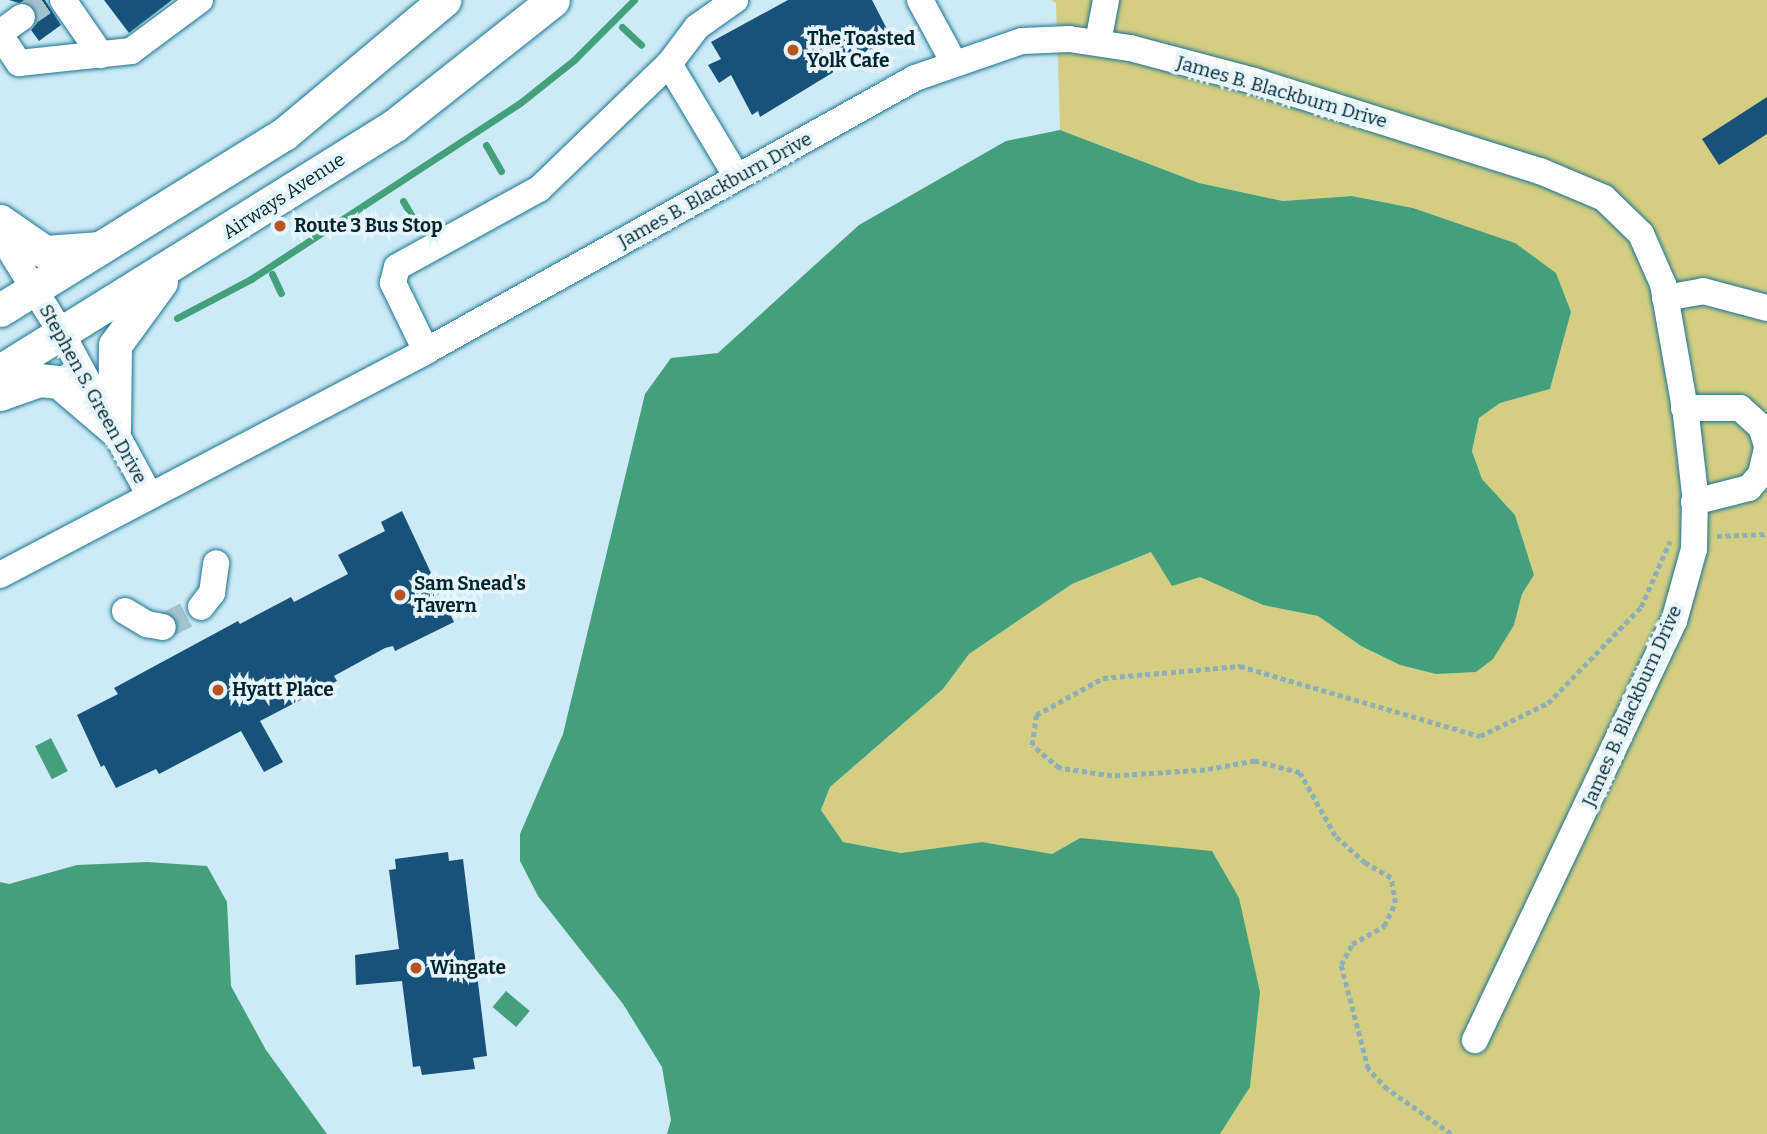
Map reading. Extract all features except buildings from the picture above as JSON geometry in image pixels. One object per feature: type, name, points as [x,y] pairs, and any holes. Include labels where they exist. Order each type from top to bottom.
[{"type":"main road","points":[[0,310],[284,134],[444,0]]},
{"type":"main road","name":"Airways Avenue","points":[[0,371],[395,125],[553,0]]},
{"type":"main road","points":[[0,221],[45,252],[103,248]]},
{"type":"main road","points":[[114,429],[115,345],[174,265]]},
{"type":"main road","points":[[0,394],[39,380],[60,382],[114,429]]},
{"type":"street","points":[[22,18],[1,39],[19,63],[131,51],[200,0]]},
{"type":"street","points":[[426,351],[393,283],[397,267],[539,189],[669,64],[697,27],[735,0]]},
{"type":"street","points":[[1098,41],[1106,0]]},
{"type":"street","points":[[925,3],[954,63]]},
{"type":"street","points":[[74,4],[101,54]]},
{"type":"street","name":"James B. Blackburn Drive","points":[[150,496],[426,351],[915,78],[1022,41],[1098,41],[1280,89],[1540,171],[1604,198],[1641,234],[1665,298],[1684,408],[1695,502],[1694,537],[1674,621],[1475,1040]]},
{"type":"street","points":[[669,64],[737,177]]},
{"type":"street","name":"Stephen S. Green Drive","points":[[0,234],[62,334],[150,496],[0,575]]},
{"type":"street","points":[[1665,298],[1703,291],[1767,307]]},
{"type":"street","points":[[1684,408],[1740,408],[1761,427],[1767,447],[1760,474],[1749,488],[1695,502]]},
{"type":"street","points":[[201,607],[212,593],[216,562]]},
{"type":"street","points":[[125,611],[147,624],[163,627]]},
{"type":"path","points":[[1451,1134],[1387,1089],[1368,1069],[1341,965],[1352,944],[1384,926],[1395,903],[1391,878],[1365,863],[1335,836],[1300,773],[1255,761],[1205,770],[1112,776],[1059,768],[1032,745],[1036,715],[1103,678],[1240,666],[1480,736],[1548,703],[1641,607],[1668,542],[1694,537],[1767,534]]},
{"type":"shaded area","points":[[1051,0],[1767,0],[1767,1134],[1220,1134],[1250,1087],[1080,838],[1052,854],[982,842],[902,853],[843,842],[821,810],[830,787],[943,689],[969,654],[1072,584],[1151,552],[1263,605],[1318,616],[1361,646],[1400,665],[1436,674],[1514,625],[1522,594],[1534,575],[1515,515],[1482,479],[1472,451],[1479,418],[1500,403],[1550,389],[1571,312],[1515,243],[1413,208],[1352,196],[1283,201],[1199,183],[1060,130],[1056,3]]},
{"type":"shaded area","points":[[1060,130],[1199,183],[1283,201],[1352,196],[1413,208],[1515,243],[1556,273],[1571,312],[1550,389],[1500,403],[1479,418],[1472,451],[1482,479],[1515,515],[1534,575],[1522,594],[1514,625],[1493,659],[1476,672],[1436,674],[1400,665],[1361,646],[1318,616],[1263,605],[1200,577],[1172,586],[1151,552],[1072,584],[969,654],[943,689],[830,787],[821,810],[843,842],[901,853],[982,842],[1052,854],[1080,838],[1212,851],[1239,898],[1260,992],[1250,1087],[1220,1134],[667,1134],[671,1120],[662,1067],[623,1004],[538,896],[520,861],[520,834],[563,734],[645,394],[671,358],[718,353],[859,225],[1006,141]]},
{"type":"shaded area","points":[[51,738],[68,771],[52,779],[35,746]]},
{"type":"shaded area","points":[[147,862],[207,866],[227,902],[231,986],[266,1050],[327,1134],[0,1134],[0,882],[9,884],[77,865]]},
{"type":"shaded area","points":[[506,991],[530,1011],[516,1027],[493,1007]]},
{"type":"waterway","points":[[177,318],[251,279],[520,103],[574,60],[634,0]]},
{"type":"waterway","points":[[622,27],[641,45]]},
{"type":"waterway","points":[[486,145],[501,171]]},
{"type":"waterway","points":[[403,201],[414,220]]},
{"type":"waterway","points":[[272,274],[281,293]]},
{"type":"tunnel","points":[[22,17],[46,1]]},
{"type":"tunnel","points":[[163,627],[201,607]]},
{"type":"place","name":"The Toasted Yolk Cafe","points":[[793,50]]},
{"type":"place","name":"Route 3 Bus Stop","points":[[280,226]]},
{"type":"place","name":"Sam Snead's Tavern","points":[[400,595]]},
{"type":"place","name":"Hyatt Place","points":[[218,690]]},
{"type":"place","name":"Wingate","points":[[416,968]]}]
